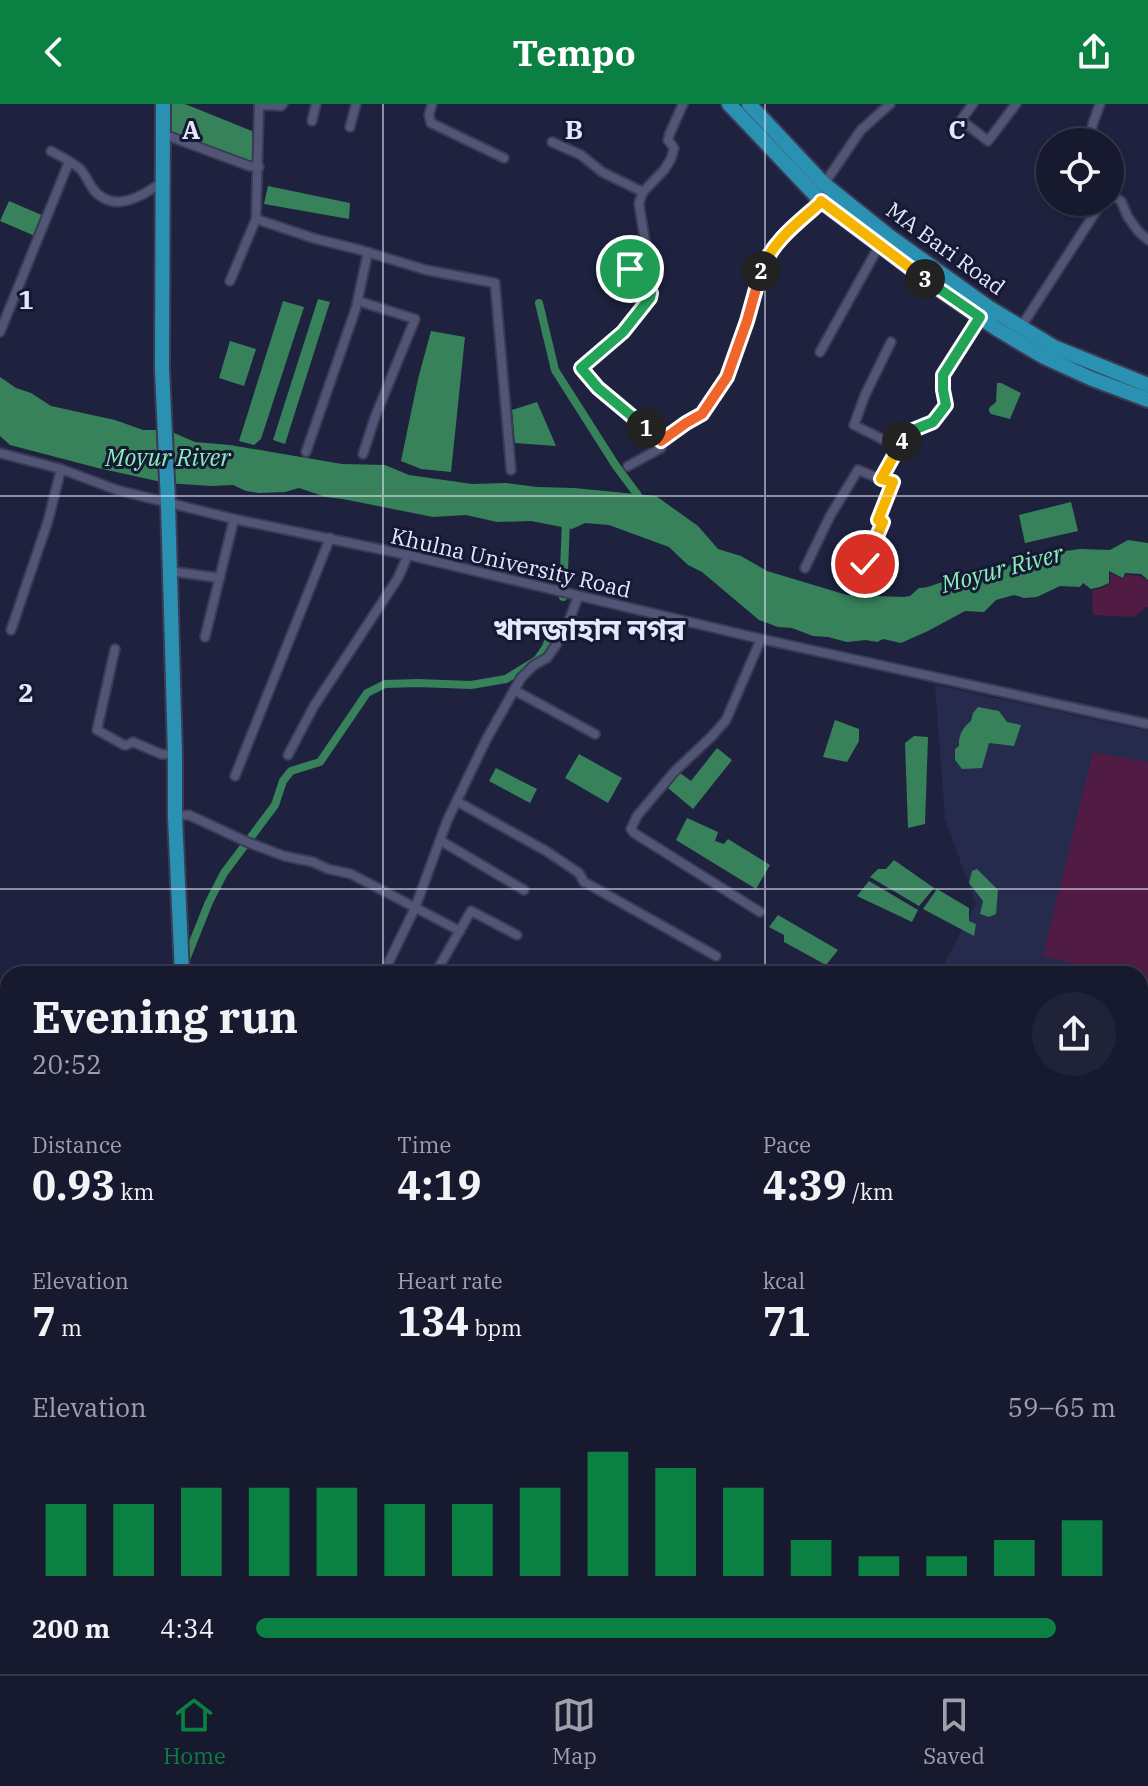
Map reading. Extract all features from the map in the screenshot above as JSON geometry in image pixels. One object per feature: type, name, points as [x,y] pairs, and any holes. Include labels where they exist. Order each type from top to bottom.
[{"type":"main road","points":[[163,104],[162,369],[182,966]]},
{"type":"main road","name":"MA Bari Road","points":[[729,104],[821,201],[879,246],[980,317],[1044,357],[1148,400]]},
{"type":"main road","name":"MA Bari Road","points":[[749,104],[824,184],[889,236],[988,307],[1054,347],[1148,385]]},
{"type":"street","points":[[230,281],[256,219],[259,106],[283,104]]},
{"type":"street","points":[[312,121],[316,104]]},
{"type":"street","points":[[350,127],[356,104]]},
{"type":"street","points":[[432,104],[429,115],[431,123],[504,158]]},
{"type":"street","points":[[628,466],[661,448],[661,441],[598,388],[581,368],[623,332],[650,298],[651,293],[630,269],[647,253],[639,204],[643,192],[671,159],[674,148],[668,140],[683,104]]},
{"type":"street","points":[[824,184],[861,130],[890,104]]},
{"type":"street","points":[[973,104],[961,120],[988,141],[1016,104]]},
{"type":"street","points":[[1092,128],[1100,104]]},
{"type":"street","points":[[163,134],[259,167]]},
{"type":"street","points":[[552,142],[581,155],[602,172],[643,192]]},
{"type":"street","points":[[51,151],[80,169],[94,190],[104,199],[114,202],[135,198],[162,182]]},
{"type":"street","points":[[0,332],[69,162]]},
{"type":"street","points":[[661,441],[702,414],[727,377],[765,260],[792,227],[821,201]]},
{"type":"street","points":[[1124,208],[1138,231],[1148,240]]},
{"type":"street","points":[[1021,327],[1093,216]]},
{"type":"street","points":[[256,219],[426,270],[495,283],[511,470]]},
{"type":"street","points":[[820,352],[879,246]]},
{"type":"street","points":[[306,452],[358,301],[368,252]]},
{"type":"street","points":[[358,301],[415,319],[363,454]]},
{"type":"street","points":[[881,479],[906,433],[933,422],[946,405],[943,375],[980,317]]},
{"type":"street","points":[[891,342],[854,425],[898,447]]},
{"type":"street","name":"Khulna University Road","points":[[0,453],[61,469],[117,490],[168,497],[234,519],[408,555],[761,639],[1148,724]]},
{"type":"street","points":[[11,630],[48,521],[61,469]]},
{"type":"street","points":[[805,568],[830,516],[858,470],[893,482],[878,520],[883,522],[855,589]]},
{"type":"street","points":[[205,637],[234,519]]},
{"type":"street","points":[[235,776],[330,538]]},
{"type":"street","points":[[288,755],[314,706],[398,578],[408,555]]},
{"type":"street","points":[[169,571],[220,578]]},
{"type":"street","points":[[387,966],[415,908],[447,821],[486,740],[521,678],[547,658],[556,645],[578,597]]},
{"type":"street","points":[[760,912],[631,829],[637,816],[674,772],[726,720],[761,639]]},
{"type":"street","points":[[115,649],[97,730],[124,745],[133,742],[161,754],[175,755]]},
{"type":"street","points":[[514,690],[595,734]]},
{"type":"street","points":[[458,802],[546,851],[579,873],[584,882],[716,956]]},
{"type":"street","points":[[175,816],[189,815],[284,856],[351,874],[460,931]]},
{"type":"street","points":[[441,841],[524,890]]},
{"type":"street","points":[[440,966],[471,911],[517,935]]},
{"type":"street","points":[[0,1314],[0,1400]]},
{"type":"shaded area","points":[[1110,573],[1124,579],[1126,575],[1141,576],[1148,582],[1148,607],[1134,617],[1093,615],[1092,590],[1111,583]]},
{"type":"shaded area","points":[[935,685],[1148,731],[1148,966],[943,966],[976,904],[945,819]]},
{"type":"shaded area","points":[[1093,752],[1148,762],[1148,966],[1085,966],[1043,956]]},
{"type":"water","points":[[172,104],[185,104],[252,131],[253,165],[169,132]]},
{"type":"water","points":[[268,186],[350,203],[349,219],[264,204]]},
{"type":"water","points":[[9,201],[44,216],[35,236],[0,221]]},
{"type":"water","points":[[318,299],[330,302],[285,444],[273,440]]},
{"type":"water","points":[[283,301],[304,307],[261,439],[254,445],[239,441]]},
{"type":"water","points":[[431,331],[465,337],[451,472],[421,469],[401,461]]},
{"type":"water","points":[[230,341],[256,349],[244,386],[219,378]]},
{"type":"water","name":"Moyur River","points":[[0,377],[51,406],[115,420],[143,430],[167,430],[195,442],[342,464],[385,465],[409,475],[472,484],[506,483],[656,496],[698,526],[718,549],[741,556],[767,571],[847,595],[910,596],[919,588],[955,582],[966,575],[977,580],[1017,562],[1045,554],[1080,549],[1110,550],[1128,540],[1148,543],[1148,580],[1141,574],[1125,573],[1123,578],[1109,571],[1109,583],[1100,587],[1091,589],[1083,583],[1080,587],[1060,586],[1037,597],[1014,595],[996,600],[984,612],[965,611],[901,643],[883,639],[877,642],[847,642],[813,636],[759,620],[669,547],[609,525],[585,523],[572,529],[531,521],[497,522],[466,515],[433,517],[326,497],[299,488],[259,493],[233,485],[166,483],[10,445],[0,436]]},
{"type":"water","points":[[997,383],[1021,393],[1010,419],[989,411],[996,402]]},
{"type":"water","points":[[537,402],[556,446],[515,443],[512,410]]},
{"type":"water","points":[[1071,502],[1078,531],[1025,543],[1019,515]]},
{"type":"water","points":[[978,707],[999,711],[1007,722],[1021,725],[1014,746],[989,743],[982,768],[962,769],[955,760],[955,749]]},
{"type":"water","points":[[835,720],[859,729],[859,741],[847,762],[823,757]]},
{"type":"water","points":[[914,736],[928,737],[925,824],[908,828],[905,743]]},
{"type":"water","points":[[717,748],[732,760],[693,809],[668,788],[680,773],[691,781]]},
{"type":"water","points":[[579,754],[622,778],[608,803],[565,778]]},
{"type":"water","points":[[496,768],[537,789],[530,803],[489,781]]},
{"type":"water","points":[[687,818],[718,832],[715,841],[724,844],[728,839],[770,865],[756,889],[676,840]]},
{"type":"water","points":[[894,860],[934,888],[919,906],[870,877],[878,869],[886,869]]},
{"type":"water","points":[[977,869],[998,890],[996,914],[989,917],[980,914],[983,901],[969,883],[972,871]]},
{"type":"water","points":[[869,881],[918,910],[912,922],[857,896]]},
{"type":"water","points":[[937,889],[969,908],[969,921],[976,924],[974,936],[923,909]]},
{"type":"water","points":[[778,915],[838,950],[826,965],[784,942],[784,935],[769,927]]},
{"type":"waterway","points":[[539,303],[555,370],[641,502]]},
{"type":"waterway","points":[[563,597],[566,519]]},
{"type":"waterway","points":[[185,962],[224,873],[275,805],[283,781],[291,771],[320,762],[367,693],[385,684],[471,685],[506,679],[537,660],[546,647],[555,622]]},
{"type":"district","name":"খানজাহান নগর","points":[[589,628]]},
{"type":"route","points":[[630,269],[651,293],[650,298],[623,332],[581,368],[598,388],[661,441],[702,414],[727,377],[765,260],[792,227],[821,201],[980,317],[943,375],[946,405],[933,422],[906,433],[881,479],[893,482],[878,520],[883,522],[865,564]]}]
